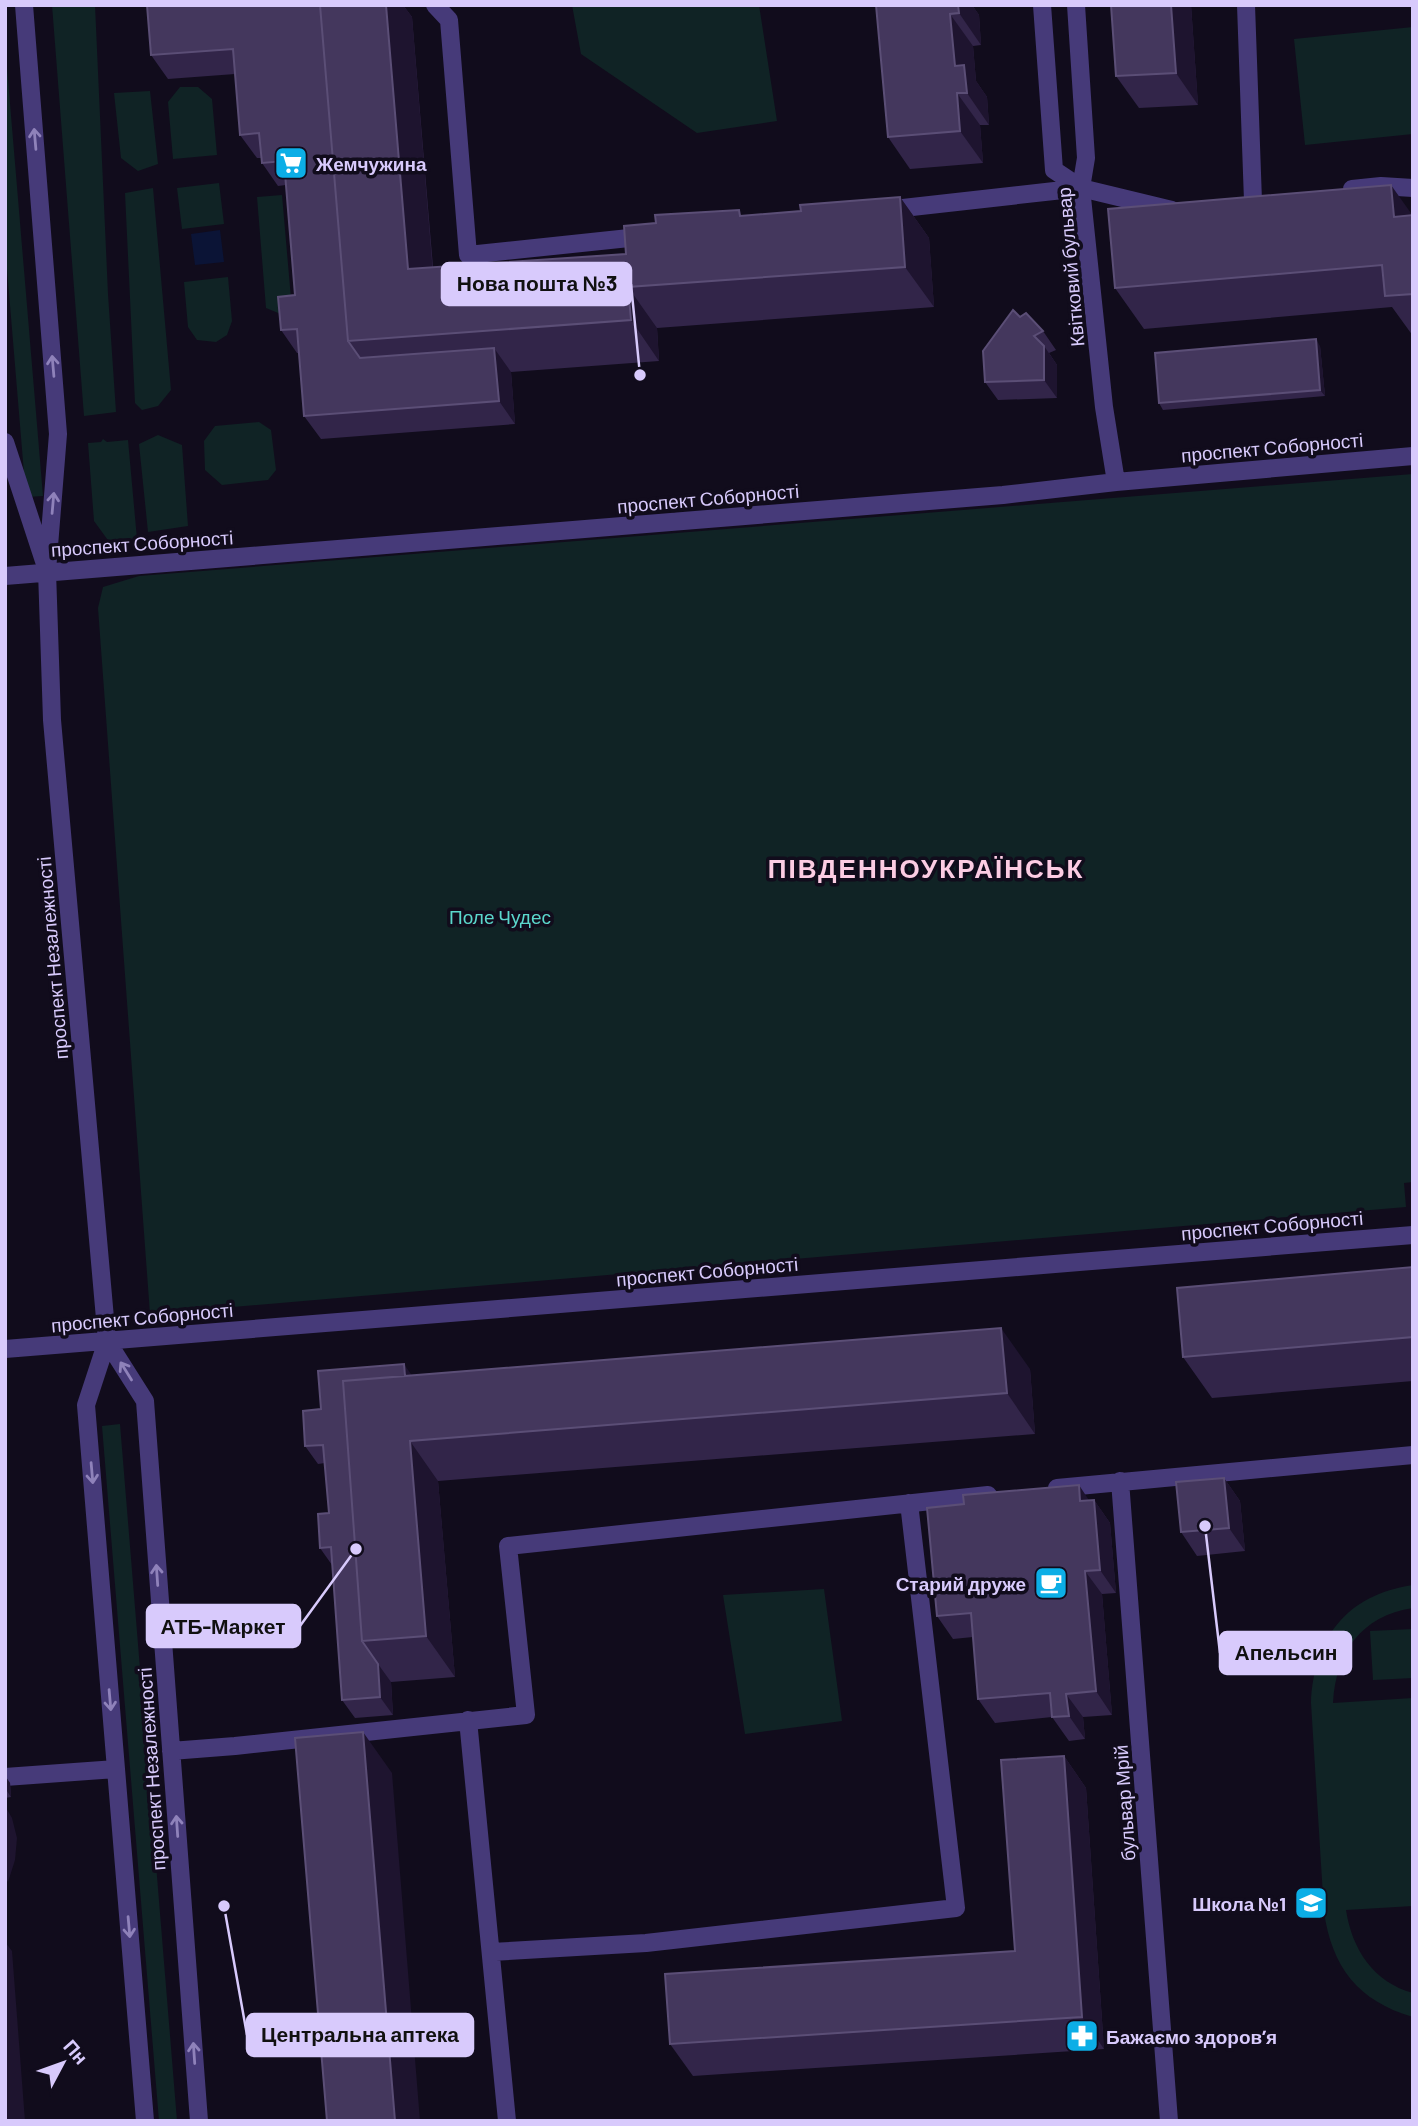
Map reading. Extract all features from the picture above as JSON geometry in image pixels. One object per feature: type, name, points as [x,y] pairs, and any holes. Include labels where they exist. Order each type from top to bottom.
[{"type":"street","name":"проспект Незалежності","points":[[24,5],[58,434],[47,571],[52,720],[107,1341],[86,1405],[145,2121]]},
{"type":"street","points":[[435,5],[449,20],[468,256],[671,233]]},
{"type":"street","points":[[1042,5],[1054,170],[1081,188],[1173,211],[1186,209]]},
{"type":"street","name":"Квітковий бульвар","points":[[1076,5],[1086,158],[1081,188],[1104,407],[1116,482]]},
{"type":"street","points":[[1246,5],[1253,201]]},
{"type":"street","points":[[1330,192],[1381,186],[1413,188]]},
{"type":"street","points":[[861,212],[1081,188]]},
{"type":"street","name":"проспект Незалежності","points":[[5,442],[47,571]]},
{"type":"street","name":"проспект Соборності","points":[[5,576],[1003,495],[1116,482],[1413,456]]},
{"type":"street","name":"проспект Соборності","points":[[5,1349],[1413,1235]]},
{"type":"street","name":"проспект Незалежності","points":[[107,1341],[145,1401],[199,2121]]},
{"type":"street","points":[[1041,1489],[1413,1455]]},
{"type":"street","name":"бульвар Мрій","points":[[1120,1481],[1170,2121]]},
{"type":"street","points":[[171,1751],[526,1715],[508,1546],[1001,1493]]},
{"type":"street","points":[[491,1952],[646,1943],[956,1909],[909,1503]]},
{"type":"street","points":[[468,1720],[506,2121]]},
{"type":"street","points":[[5,1777],[116,1769]]},
{"type":"green space","points":[[52,5],[95,5],[116,412],[84,416]]},
{"type":"green space","points":[[572,5],[759,5],[777,121],[697,133],[581,54]]},
{"type":"green space","points":[[1413,27],[1413,134],[1305,145],[1294,39]]},
{"type":"green space","points":[[5,44],[43,496],[26,497],[5,245]]},
{"type":"green space","points":[[180,87],[198,87],[212,99],[217,155],[173,159],[168,102]]},
{"type":"green space","points":[[150,91],[158,164],[138,171],[121,158],[114,93]]},
{"type":"green space","points":[[219,183],[224,224],[182,229],[177,188]]},
{"type":"green space","points":[[153,188],[171,390],[158,406],[142,410],[135,403],[125,193]]},
{"type":"green space","points":[[282,195],[292,310],[288,317],[266,308],[257,197]]},
{"type":"green space","points":[[228,277],[232,321],[227,335],[216,342],[197,340],[188,327],[184,282]]},
{"type":"green space","points":[[259,422],[271,430],[276,470],[268,480],[222,485],[205,470],[204,441],[215,426]]},
{"type":"green space","points":[[158,435],[182,445],[188,526],[148,532],[139,444]]},
{"type":"green space","points":[[103,439],[107,442],[128,440],[137,539],[110,543],[94,521],[88,443],[101,442]]},
{"type":"green space","name":"Поле Чудес","points":[[1413,474],[1413,1182],[1404,1183],[1406,1207],[150,1314],[98,608],[103,587],[139,576]]},
{"type":"green space","points":[[120,1424],[177,2121],[159,2121],[102,1426]]},
{"type":"green space","points":[[1413,1585],[1413,1608],[1379,1619],[1355,1639],[1339,1668],[1333,1703],[1413,1698],[1413,1906],[1346,1910],[1353,1938],[1367,1962],[1386,1981],[1413,1993],[1413,2017],[1377,2002],[1351,1979],[1341,1965],[1328,1932],[1324,1912],[1311,1703],[1313,1680],[1319,1659],[1338,1623],[1369,1599],[1390,1590]]},
{"type":"green space","points":[[824,1589],[842,1721],[745,1734],[723,1595]]},
{"type":"green space","points":[[1413,1629],[1413,1678],[1373,1680],[1370,1631]]},
{"type":"water","points":[[220,230],[224,262],[195,265],[191,234]]},
{"type":"building","points":[[147,5],[320,5],[348,341],[360,358],[494,348],[499,401],[304,416],[297,329],[281,330],[278,297],[295,295],[284,161],[262,163],[259,133],[240,135],[233,49],[151,55]]},
{"type":"building","points":[[320,5],[386,5],[408,269],[626,254],[624,226],[656,223],[655,215],[739,210],[740,216],[801,211],[800,205],[900,197],[905,267],[628,287],[631,320],[348,341]]},
{"type":"building","points":[[876,5],[958,5],[959,13],[950,14],[955,66],[964,65],[967,93],[957,93],[960,131],[888,137]]},
{"type":"building","points":[[1111,5],[1171,5],[1176,73],[1116,76]]},
{"type":"building","points":[[1391,185],[1394,217],[1413,215],[1413,294],[1385,296],[1382,265],[1115,288],[1108,209]]},
{"type":"building","points":[[1013,310],[1020,317],[1026,313],[1043,331],[1034,336],[1044,346],[1044,380],[985,382],[983,351]]},
{"type":"building","points":[[1316,339],[1320,390],[1159,403],[1155,353]]},
{"type":"building","points":[[1413,1267],[1413,1337],[1183,1357],[1177,1288]]},
{"type":"building","points":[[1001,1328],[1007,1393],[410,1441],[426,1636],[362,1641],[343,1381]]},
{"type":"building","points":[[404,1364],[405,1376],[343,1381],[362,1641],[378,1664],[380,1697],[342,1700],[331,1547],[320,1548],[318,1514],[329,1513],[323,1445],[305,1446],[303,1411],[321,1409],[318,1371]]},
{"type":"building","points":[[1224,1478],[1229,1528],[1181,1532],[1176,1482]]},
{"type":"building","points":[[1079,1485],[1080,1501],[1094,1500],[1100,1570],[1085,1571],[1096,1691],[1066,1694],[1069,1716],[1052,1717],[1050,1693],[978,1699],[971,1613],[937,1616],[927,1508],[964,1504],[963,1495]]},
{"type":"building","points":[[363,1732],[395,2121],[327,2121],[295,1738]]},
{"type":"building","points":[[1064,1756],[1082,2017],[670,2044],[665,1974],[1015,1951],[1001,1760]]},
{"type":"place","name":"Жемчужина","points":[[291,163]]},
{"type":"place","name":"Нова пошта №3","points":[[640,375]]},
{"type":"place","name":"Апельсин","points":[[1205,1526]]},
{"type":"place","name":"АТБ-Маркет","points":[[356,1549]]},
{"type":"place","name":"Старий друже","points":[[1051,1583]]},
{"type":"place","name":"Школа №1","points":[[1311,1903]]},
{"type":"place","name":"Центральна аптека","points":[[224,1906]]},
{"type":"place","name":"Бажаємо здоровʼя","points":[[1082,2036]]},
{"type":"district","name":"ПІВДЕННОУКРАЇНСЬК","points":[[926,867]]}]
